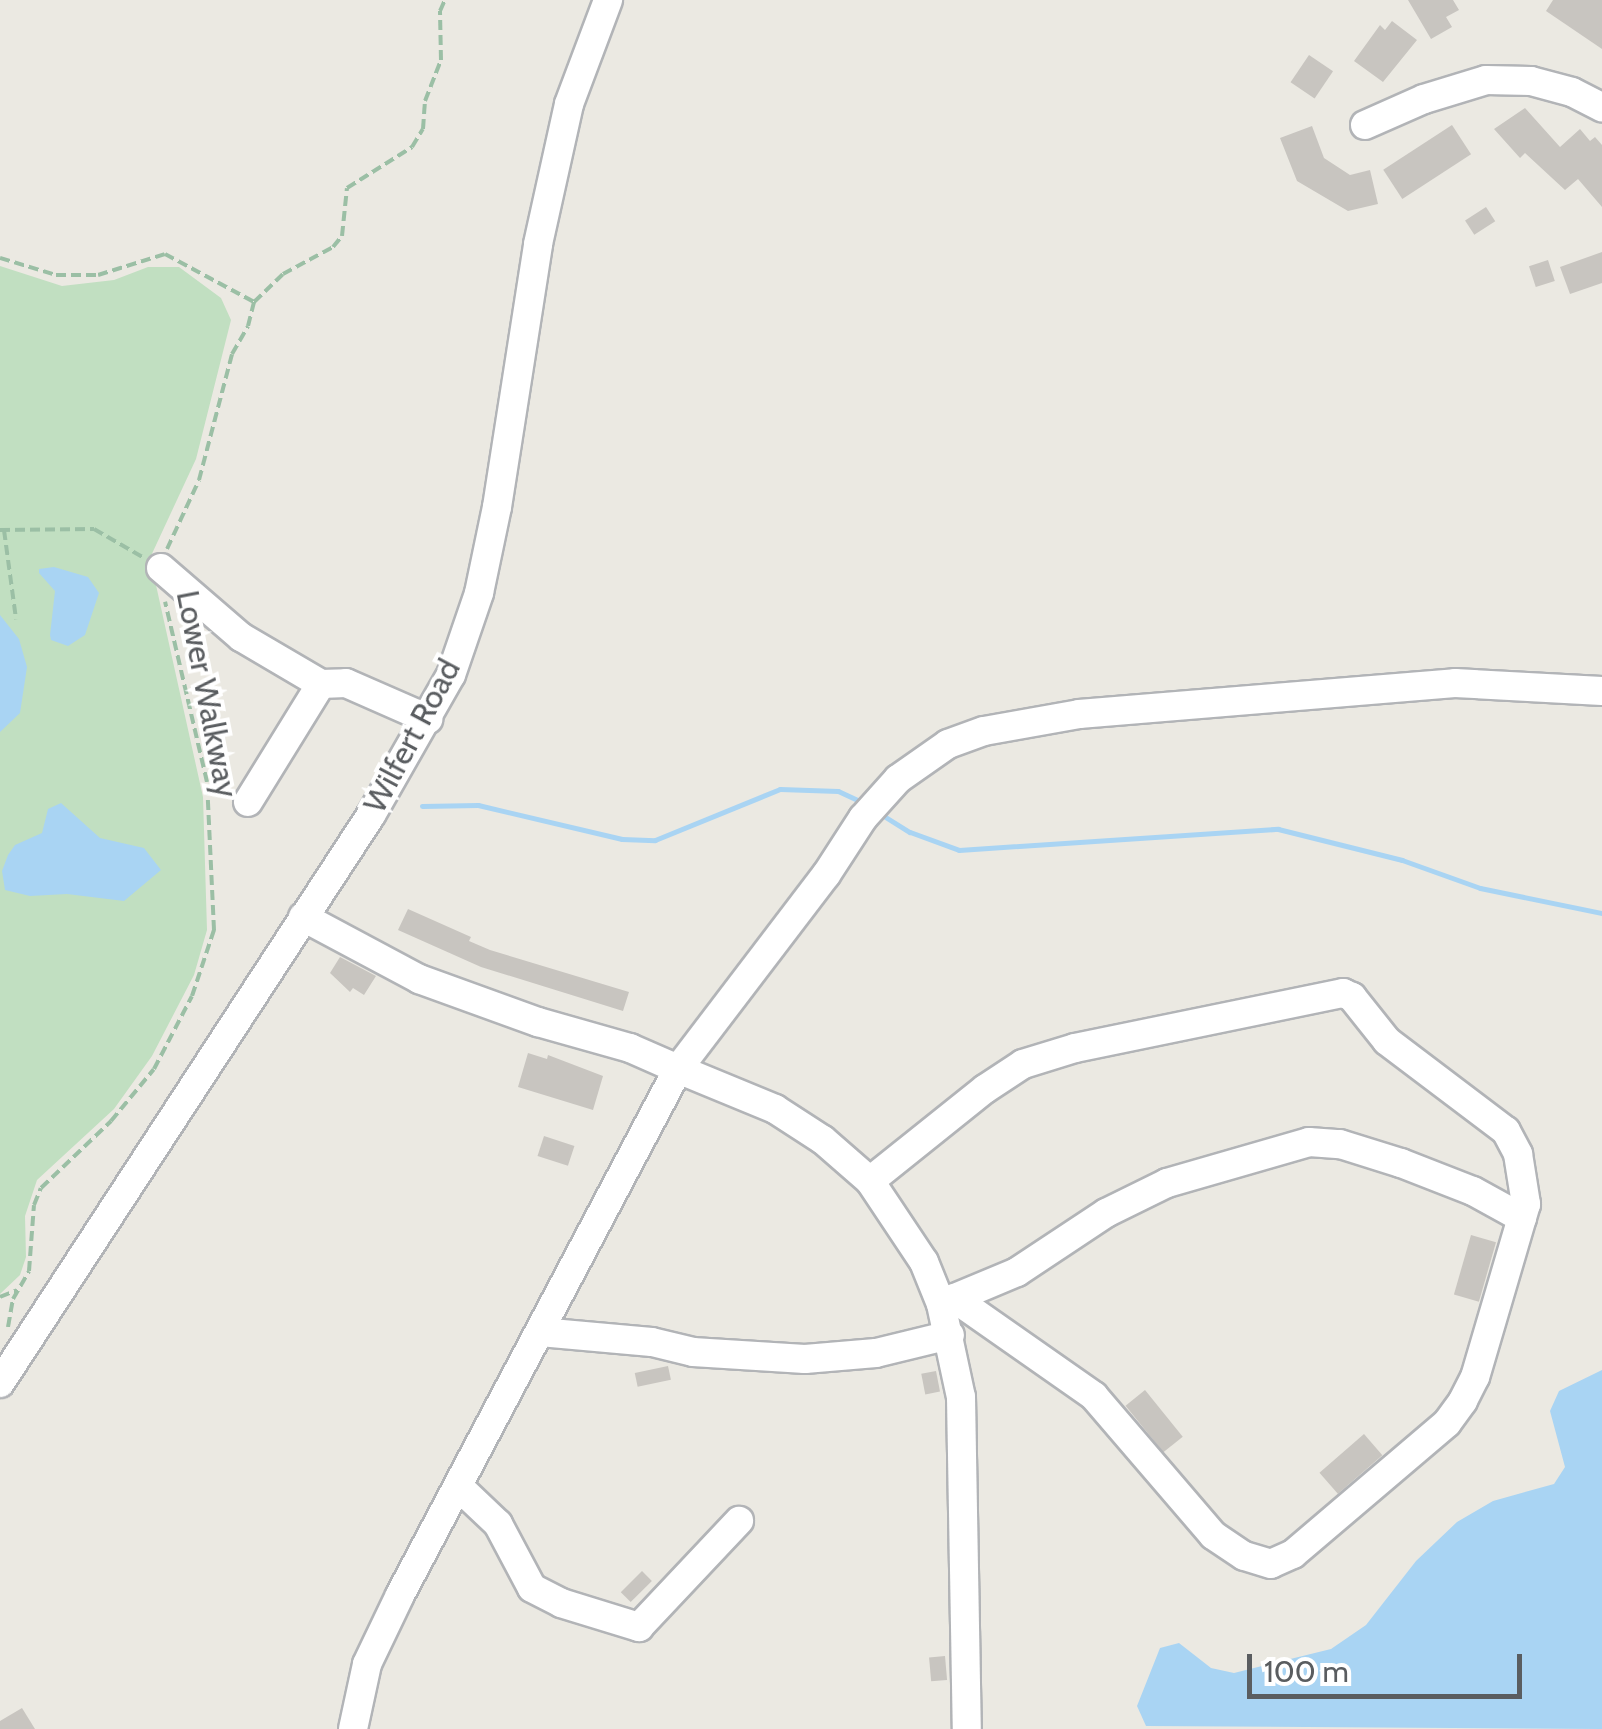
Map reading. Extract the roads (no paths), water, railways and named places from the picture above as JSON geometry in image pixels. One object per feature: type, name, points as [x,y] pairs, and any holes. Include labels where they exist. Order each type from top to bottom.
[{"type":"street","name":"Wilfert Road","points":[[0,1382],[330,876],[428,719],[450,675],[479,594],[552,174],[569,104],[608,0]]},
{"type":"street","points":[[1365,125],[1424,99],[1486,80],[1530,80],[1602,106]]},
{"type":"street","points":[[162,568],[241,636],[321,684],[346,683],[428,719]]},
{"type":"street","points":[[353,1729],[367,1664],[678,1069],[826,876],[863,818],[898,779],[948,744],[984,732],[1080,714],[1454,683],[1602,691]]},
{"type":"street","points":[[248,802],[321,684]]},
{"type":"street","points":[[303,917],[419,979],[538,1022],[630,1048],[775,1109],[823,1140],[870,1181],[902,1224],[948,1301],[1094,1396],[1213,1535],[1244,1556],[1271,1564],[1293,1554],[1448,1423],[1475,1376],[1526,1204],[1518,1154],[1506,1132],[1387,1040],[1352,997],[1343,993],[1075,1048],[1023,1064],[985,1088],[870,1181]]},
{"type":"street","points":[[948,1301],[1018,1272],[1106,1213],[1168,1183],[1309,1142],[1340,1144],[1402,1162],[1473,1190],[1522,1218]]},
{"type":"street","points":[[948,1301],[961,1397],[967,1729]]},
{"type":"street","points":[[540,1332],[652,1342],[693,1352],[805,1359],[876,1354],[950,1335]]},
{"type":"street","points":[[459,1486],[498,1524],[532,1588],[561,1603],[639,1627],[739,1521]]},
{"type":"water","points":[[54,567],[88,577],[99,593],[85,635],[68,646],[51,640],[55,591],[39,573],[39,569]]},
{"type":"water","points":[[0,615],[19,639],[27,667],[20,713],[0,732]]},
{"type":"water","points":[[61,803],[100,838],[144,848],[161,870],[124,901],[67,894],[30,896],[5,890],[2,871],[8,855],[15,845],[42,833],[48,809]]},
{"type":"water","points":[[1602,1370],[1602,1729],[1146,1726],[1137,1706],[1160,1648],[1179,1643],[1211,1668],[1234,1673],[1331,1649],[1366,1625],[1416,1561],[1457,1522],[1493,1501],[1554,1484],[1565,1467],[1550,1411],[1559,1391]]},
{"type":"waterway","points":[[422,806],[478,805],[622,839],[655,840],[780,789],[838,791],[866,804]]},
{"type":"waterway","points":[[879,813],[910,832],[959,850],[1278,829],[1402,860],[1480,888],[1602,913]]}]
